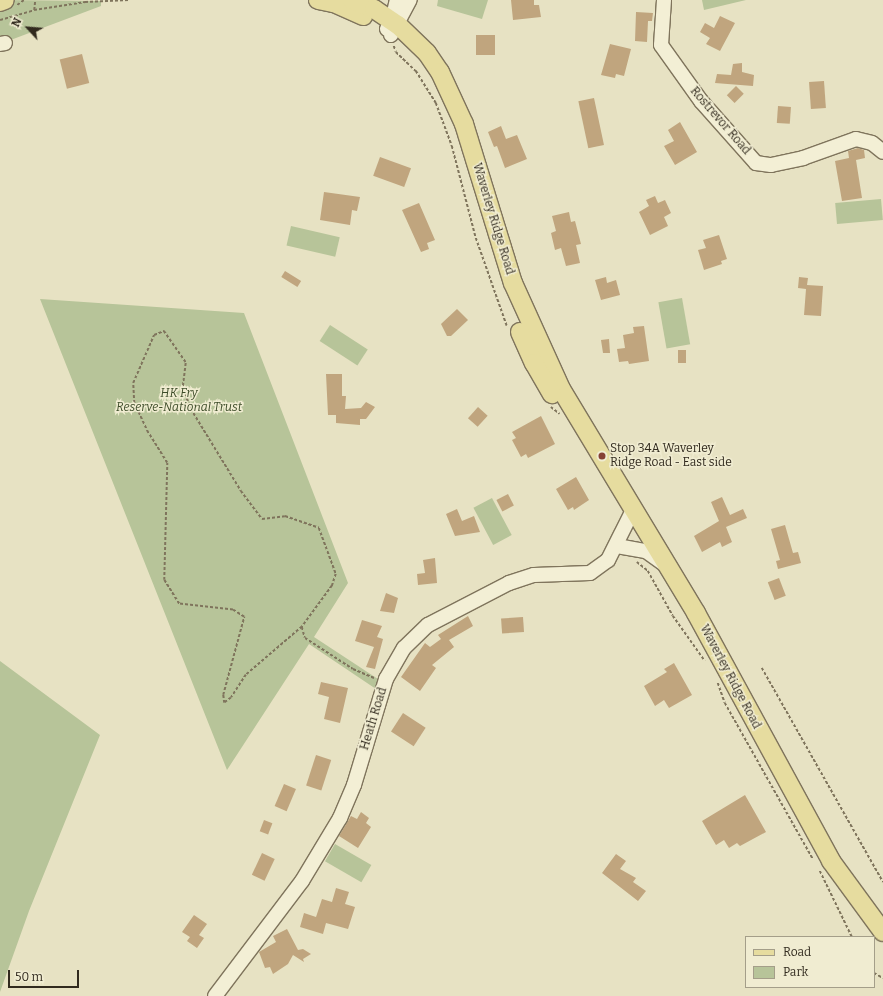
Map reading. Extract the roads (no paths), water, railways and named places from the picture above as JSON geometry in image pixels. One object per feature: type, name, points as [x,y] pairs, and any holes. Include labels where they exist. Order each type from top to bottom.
[{"type":"main road","points":[[0,2],[4,0]]},
{"type":"main road","name":"Waverley Ridge Road","points":[[318,0],[360,14],[392,28]]},
{"type":"main road","name":"Waverley Ridge Road","points":[[352,0],[427,53],[451,93],[476,163],[512,283],[536,340],[578,420],[664,564],[696,613],[831,861],[883,932]]},
{"type":"street","points":[[392,28],[398,0]]},
{"type":"street","points":[[392,28],[410,0]]},
{"type":"street","name":"Rostrevor Road","points":[[664,0],[661,45],[701,101],[756,163],[771,164],[803,158],[856,139],[872,143],[883,152]]},
{"type":"street","name":"Heath Road","points":[[215,996],[302,881],[340,818],[354,785],[386,679],[404,648],[428,625],[509,583],[534,576],[590,573],[608,560],[617,546],[633,510]]},
{"type":"street","points":[[617,546],[646,551],[664,564]]},
{"type":"place","name":"Stop 34A Waverley Ridge Road - East side","points":[[602,456]]},
{"type":"park label","name":"HK Fry Reserve-National Trust","points":[[179,401]]}]
